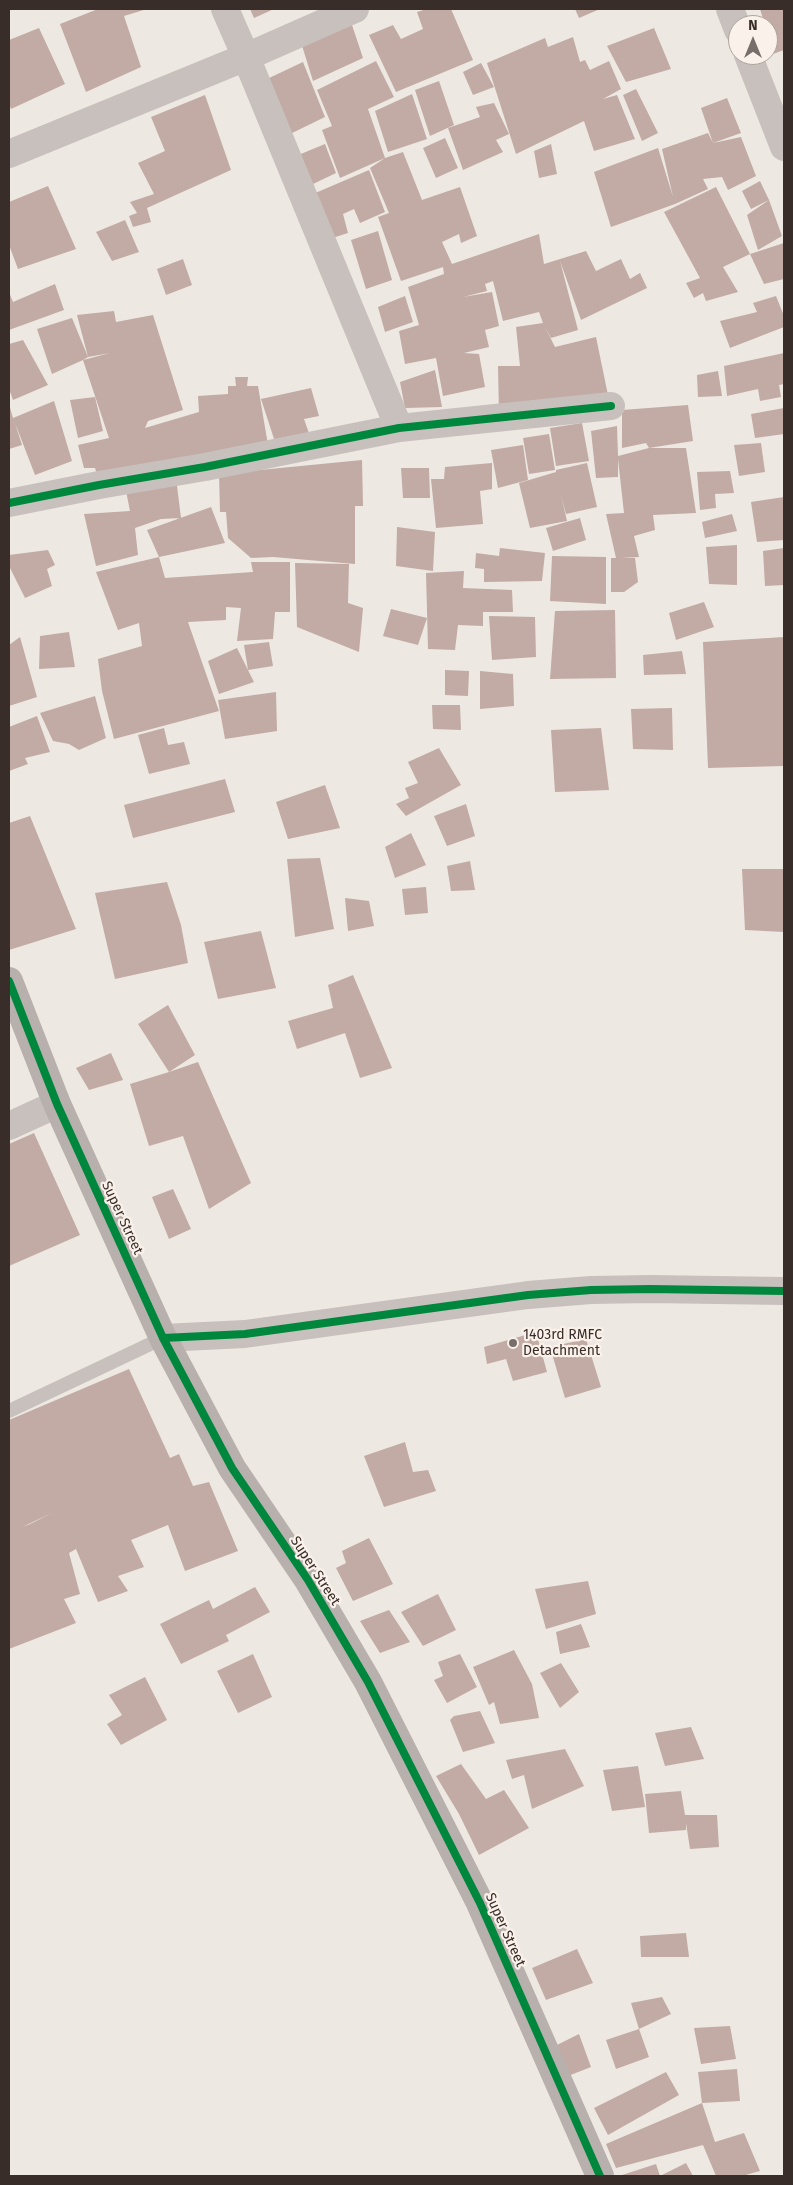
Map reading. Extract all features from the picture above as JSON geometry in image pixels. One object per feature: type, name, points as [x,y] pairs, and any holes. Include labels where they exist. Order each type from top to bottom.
[{"type":"street","points":[[224,9],[246,57],[399,428]]},
{"type":"street","points":[[9,154],[246,57],[355,9]]},
{"type":"street","points":[[752,65],[784,147]]},
{"type":"street","points":[[9,503],[399,428],[611,406]]},
{"type":"street","name":"Super Street","points":[[9,981],[56,1104],[163,1338],[232,1468],[308,1580],[372,1689],[480,1903],[600,2176]]},
{"type":"street","points":[[9,1126],[56,1104]]},
{"type":"street","points":[[163,1338],[245,1334],[537,1294],[640,1289],[784,1291]]},
{"type":"lane","points":[[9,1411],[163,1338]]},
{"type":"building","points":[[98,9],[147,9],[124,16],[141,67],[86,92],[60,24]]},
{"type":"building","points":[[250,9],[274,9],[254,18]]},
{"type":"building","points":[[427,9],[451,9],[473,60],[396,92],[369,35],[393,25],[401,39],[423,29],[417,12]]},
{"type":"building","points":[[575,9],[600,9],[579,18]]},
{"type":"building","points":[[760,9],[784,9],[784,50],[778,52],[778,15],[762,15]]},
{"type":"building","points":[[349,16],[363,58],[313,81],[299,36]]},
{"type":"building","points":[[39,28],[65,84],[11,109],[9,104],[9,40]]},
{"type":"building","points":[[654,28],[671,69],[626,82],[607,46]]},
{"type":"building","points":[[573,37],[580,62],[585,60],[590,70],[609,61],[621,89],[603,99],[617,95],[635,139],[594,151],[584,121],[516,154],[487,63],[545,38],[548,47]]},
{"type":"building","points":[[376,61],[394,97],[368,109],[385,158],[340,178],[322,130],[332,126],[317,90]]},
{"type":"building","points":[[303,62],[325,117],[288,135],[267,79]]},
{"type":"building","points":[[481,63],[494,87],[473,95],[463,72]]},
{"type":"building","points":[[439,81],[454,125],[430,136],[415,90]]},
{"type":"building","points":[[636,89],[658,133],[642,141],[623,95]]},
{"type":"building","points":[[412,94],[427,139],[388,152],[375,111]]},
{"type":"building","points":[[205,95],[231,170],[147,208],[151,222],[133,227],[129,216],[137,213],[130,202],[154,194],[138,163],[165,151],[151,117]]},
{"type":"building","points":[[727,98],[741,133],[713,143],[701,108]]},
{"type":"building","points":[[494,103],[509,134],[496,140],[503,152],[463,170],[448,128],[480,117],[476,107]]},
{"type":"building","points":[[708,133],[713,143],[741,137],[756,176],[728,190],[722,177],[703,179],[708,189],[675,204],[611,227],[594,172],[658,148],[673,197],[662,149]]},
{"type":"building","points":[[445,138],[458,168],[436,178],[423,148]]},
{"type":"building","points":[[325,144],[336,173],[311,185],[296,156]]},
{"type":"building","points":[[551,144],[557,174],[539,178],[534,151]]},
{"type":"building","points":[[403,152],[422,200],[460,187],[477,236],[461,243],[459,234],[442,242],[452,264],[539,234],[544,264],[586,251],[596,271],[621,259],[630,279],[640,273],[647,288],[581,320],[560,261],[578,330],[551,338],[545,327],[555,347],[596,337],[609,400],[499,414],[498,366],[520,366],[516,327],[543,323],[539,312],[503,321],[493,281],[485,284],[487,291],[463,297],[492,292],[499,326],[485,330],[489,347],[464,353],[479,354],[485,387],[443,396],[436,358],[405,364],[399,331],[419,325],[408,287],[444,274],[443,267],[401,281],[378,217],[389,213],[370,168],[385,158]]},
{"type":"building","points":[[369,170],[385,212],[360,223],[354,209],[343,214],[348,233],[329,239],[313,194]]},
{"type":"building","points":[[760,181],[769,200],[751,209],[742,191]]},
{"type":"building","points":[[48,186],[76,249],[18,269],[9,245],[9,202]]},
{"type":"building","points":[[716,187],[750,254],[723,267],[738,292],[706,301],[703,293],[694,298],[686,283],[700,278],[664,212]]},
{"type":"building","points":[[769,200],[782,236],[758,250],[747,215]]},
{"type":"building","points":[[125,220],[139,252],[112,261],[96,232]]},
{"type":"building","points":[[378,231],[392,280],[366,289],[351,240]]},
{"type":"building","points":[[784,243],[784,279],[764,284],[750,254]]},
{"type":"building","points":[[183,259],[192,285],[166,295],[157,269]]},
{"type":"building","points":[[55,284],[64,310],[9,330],[9,292],[13,302]]},
{"type":"building","points":[[405,296],[413,322],[385,332],[378,307]]},
{"type":"building","points":[[776,296],[784,316],[784,327],[730,348],[720,321],[757,312],[753,303]]},
{"type":"building","points":[[114,311],[116,322],[153,315],[183,410],[148,421],[145,428],[199,412],[198,396],[228,394],[228,386],[236,386],[235,377],[248,377],[247,386],[258,386],[269,451],[99,480],[95,468],[84,468],[78,445],[109,438],[83,360],[110,353],[88,357],[77,315]]},
{"type":"building","points":[[72,318],[88,357],[52,374],[37,329]]},
{"type":"building","points":[[23,340],[48,385],[13,400],[9,389],[9,344]]},
{"type":"building","points":[[784,353],[784,384],[779,385],[781,397],[760,401],[758,389],[727,396],[724,366]]},
{"type":"building","points":[[435,370],[442,407],[405,408],[400,382]]},
{"type":"building","points":[[718,371],[722,396],[698,397],[697,375]]},
{"type":"building","points":[[311,388],[319,416],[304,419],[311,439],[277,448],[261,399]]},
{"type":"building","points":[[95,397],[103,431],[78,438],[70,400]]},
{"type":"building","points":[[54,401],[72,461],[35,475],[15,423],[22,445],[9,449],[9,404],[13,418]]},
{"type":"building","points":[[688,405],[693,441],[649,448],[646,443],[622,448],[622,410]]},
{"type":"building","points":[[784,408],[784,434],[755,438],[751,414]]},
{"type":"building","points":[[582,423],[589,461],[556,466],[550,428]]},
{"type":"building","points":[[617,426],[618,456],[649,448],[686,448],[696,513],[653,515],[655,530],[634,536],[639,557],[621,558],[635,558],[638,582],[624,592],[611,592],[611,558],[616,558],[606,514],[624,513],[618,459],[618,477],[596,478],[591,431]]},
{"type":"building","points":[[549,434],[555,470],[529,474],[523,438]]},
{"type":"building","points":[[761,443],[765,472],[739,476],[734,445]]},
{"type":"building","points":[[523,445],[528,480],[498,488],[491,450]]},
{"type":"building","points":[[362,460],[363,506],[355,506],[355,564],[273,557],[251,558],[228,538],[226,512],[220,512],[219,474]]},
{"type":"building","points":[[492,463],[492,489],[480,491],[483,524],[436,528],[431,479],[444,479],[445,467]]},
{"type":"building","points":[[587,463],[597,507],[566,514],[561,495],[567,521],[530,528],[519,483],[556,472],[556,470]]},
{"type":"building","points":[[401,468],[429,468],[430,498],[403,498]]},
{"type":"building","points":[[730,471],[734,493],[715,494],[716,508],[700,510],[697,472]]},
{"type":"building","points":[[176,478],[181,518],[161,519],[135,528],[138,555],[96,566],[84,514],[130,511],[125,486]]},
{"type":"building","points":[[784,497],[784,540],[757,542],[751,502]]},
{"type":"building","points":[[211,507],[225,543],[159,557],[147,530]]},
{"type":"building","points":[[732,514],[737,531],[705,538],[702,522]]},
{"type":"building","points":[[580,518],[586,540],[553,551],[546,528]]},
{"type":"building","points":[[397,527],[435,532],[433,571],[396,566]]},
{"type":"building","points":[[737,545],[737,585],[709,584],[706,547]]},
{"type":"building","points":[[500,548],[545,553],[542,581],[484,582],[484,569],[475,568],[476,553],[499,556]]},
{"type":"building","points":[[784,548],[784,585],[765,586],[763,551]]},
{"type":"building","points":[[48,550],[55,565],[47,569],[52,586],[25,598],[9,566],[9,555]]},
{"type":"building","points":[[552,556],[606,557],[606,604],[550,601]]},
{"type":"building","points":[[159,557],[165,578],[253,572],[251,562],[290,562],[290,612],[275,612],[273,639],[237,641],[241,608],[226,607],[226,620],[188,622],[219,711],[114,739],[102,691],[98,659],[142,646],[139,623],[118,630],[96,572]]},
{"type":"building","points":[[295,563],[349,564],[348,603],[363,608],[359,652],[297,627]]},
{"type":"building","points":[[464,571],[463,588],[512,590],[513,612],[483,612],[483,626],[458,625],[455,650],[428,649],[426,573]]},
{"type":"building","points":[[704,602],[714,627],[676,640],[669,613]]},
{"type":"building","points":[[391,609],[427,618],[418,645],[383,636]]},
{"type":"building","points":[[615,610],[616,678],[550,679],[555,611]]},
{"type":"building","points":[[489,616],[535,617],[536,657],[492,660]]},
{"type":"building","points":[[69,632],[75,667],[39,669],[40,636]]},
{"type":"building","points":[[20,637],[37,697],[9,706],[9,645]]},
{"type":"building","points":[[784,637],[784,766],[708,768],[703,642]]},
{"type":"building","points":[[269,642],[273,666],[248,670],[244,645]]},
{"type":"building","points":[[237,648],[254,682],[219,694],[208,661]]},
{"type":"building","points":[[682,651],[686,674],[644,675],[643,655]]},
{"type":"building","points":[[445,670],[469,671],[468,696],[445,695]]},
{"type":"building","points":[[480,671],[513,674],[514,706],[480,709]]},
{"type":"building","points":[[276,692],[277,731],[225,739],[218,700]]},
{"type":"building","points":[[95,696],[106,738],[79,750],[69,744],[53,741],[40,713]]},
{"type":"building","points":[[432,705],[460,705],[461,730],[433,729]]},
{"type":"building","points":[[672,708],[673,750],[633,749],[631,709]]},
{"type":"building","points":[[37,716],[50,752],[25,758],[28,764],[9,771],[9,727]]},
{"type":"building","points":[[164,728],[168,745],[184,742],[190,764],[149,774],[138,735]]},
{"type":"building","points":[[601,728],[609,790],[555,792],[551,730]]},
{"type":"building","points":[[439,748],[461,785],[406,816],[396,804],[409,798],[405,788],[418,783],[408,762]]},
{"type":"building","points":[[225,779],[235,812],[133,838],[124,805]]},
{"type":"building","points":[[325,785],[340,828],[288,839],[276,802]]},
{"type":"building","points":[[466,804],[475,836],[447,846],[434,816]]},
{"type":"building","points":[[30,816],[76,929],[9,950],[9,823]]},
{"type":"building","points":[[411,833],[426,865],[395,878],[385,847]]},
{"type":"building","points":[[320,858],[334,929],[295,937],[287,859]]},
{"type":"building","points":[[470,861],[475,890],[451,891],[447,866]]},
{"type":"building","points":[[742,869],[784,869],[784,932],[745,930]]},
{"type":"building","points":[[167,882],[181,925],[188,963],[115,979],[95,893]]},
{"type":"building","points":[[426,887],[428,913],[405,915],[402,889]]},
{"type":"building","points":[[345,898],[369,901],[374,926],[348,931]]},
{"type":"building","points":[[261,931],[276,988],[218,999],[204,942]]},
{"type":"building","points":[[353,975],[392,1068],[360,1078],[345,1033],[297,1049],[288,1021],[333,1008],[328,985]]},
{"type":"building","points":[[168,1005],[195,1055],[169,1072],[138,1024]]},
{"type":"building","points":[[111,1053],[123,1080],[89,1090],[76,1068]]},
{"type":"building","points":[[198,1062],[251,1183],[209,1209],[183,1136],[149,1146],[130,1084]]},
{"type":"building","points":[[34,1133],[80,1235],[9,1266],[9,1144]]},
{"type":"building","points":[[173,1189],[191,1229],[169,1239],[152,1197]]},
{"type":"building","points":[[536,1332],[547,1372],[513,1381],[506,1359],[487,1364],[484,1347]]},
{"type":"building","points":[[586,1339],[601,1387],[565,1398],[550,1347]]},
{"type":"building","points":[[129,1369],[170,1458],[179,1454],[193,1486],[209,1482],[238,1551],[185,1571],[168,1525],[131,1540],[144,1567],[118,1576],[128,1591],[98,1602],[76,1549],[69,1553],[80,1594],[64,1599],[76,1623],[9,1649],[9,1420]]},
{"type":"building","points":[[405,1442],[413,1472],[428,1470],[436,1491],[384,1507],[364,1456]]},
{"type":"building","points":[[369,1538],[393,1584],[353,1601],[336,1568],[346,1563],[342,1551]]},
{"type":"building","points":[[588,1581],[596,1614],[546,1629],[535,1589]]},
{"type":"building","points":[[255,1587],[270,1612],[226,1635],[229,1641],[181,1664],[160,1624],[209,1600],[213,1609]]},
{"type":"building","points":[[438,1594],[456,1630],[423,1646],[401,1612]]},
{"type":"building","points":[[389,1610],[410,1642],[380,1653],[360,1621]]},
{"type":"building","points":[[581,1624],[590,1647],[560,1654],[556,1632]]},
{"type":"building","points":[[514,1650],[532,1684],[539,1718],[500,1724],[494,1702],[489,1705],[473,1667]]},
{"type":"building","points":[[253,1654],[272,1697],[238,1713],[217,1671]]},
{"type":"building","points":[[460,1654],[477,1687],[447,1703],[434,1680],[443,1676],[438,1662]]},
{"type":"building","points":[[561,1663],[579,1692],[560,1708],[540,1673]]},
{"type":"building","points":[[145,1677],[167,1720],[121,1745],[107,1724],[122,1715],[109,1695]]},
{"type":"building","points":[[480,1711],[495,1743],[463,1752],[450,1720],[454,1716]]},
{"type":"building","points":[[691,1727],[704,1759],[665,1766],[655,1733]]},
{"type":"building","points":[[565,1749],[584,1786],[532,1809],[524,1775],[512,1779],[506,1760]]},
{"type":"building","points":[[461,1764],[486,1799],[504,1790],[529,1828],[479,1855],[459,1814],[436,1776]]},
{"type":"building","points":[[638,1766],[645,1807],[612,1811],[603,1770]]},
{"type":"building","points":[[681,1791],[685,1815],[717,1815],[719,1847],[690,1849],[686,1823],[686,1830],[649,1833],[645,1794]]},
{"type":"building","points":[[686,1933],[689,1957],[641,1957],[640,1936]]},
{"type":"building","points":[[577,1949],[593,1983],[546,2000],[532,1968]]},
{"type":"building","points":[[662,1997],[671,2014],[639,2029],[631,2003]]},
{"type":"building","points":[[730,2026],[736,2059],[701,2064],[694,2028]]},
{"type":"building","points":[[639,2029],[649,2057],[616,2069],[606,2040]]},
{"type":"building","points":[[579,2034],[591,2067],[568,2076],[555,2046]]},
{"type":"building","points":[[737,2069],[740,2101],[702,2103],[698,2072]]},
{"type":"building","points":[[666,2072],[679,2095],[608,2135],[594,2108]]},
{"type":"building","points":[[702,2103],[715,2142],[744,2133],[760,2171],[742,2176],[716,2176],[703,2145],[616,2168],[606,2144]]},
{"type":"building","points":[[686,2163],[693,2176],[660,2176]]},
{"type":"building","points":[[656,2164],[660,2176],[619,2176]]},
{"type":"cycle path","points":[[9,503],[205,467],[399,428],[611,406]]},
{"type":"cycle path","points":[[9,981],[57,1104],[163,1338],[232,1468],[308,1580],[368,1682],[480,1903],[600,2176]]},
{"type":"cycle path","points":[[163,1338],[245,1334],[528,1295],[591,1290],[784,1291]]},
{"type":"place","name":"1403rd RMFC Detachment","points":[[513,1343]]}]
